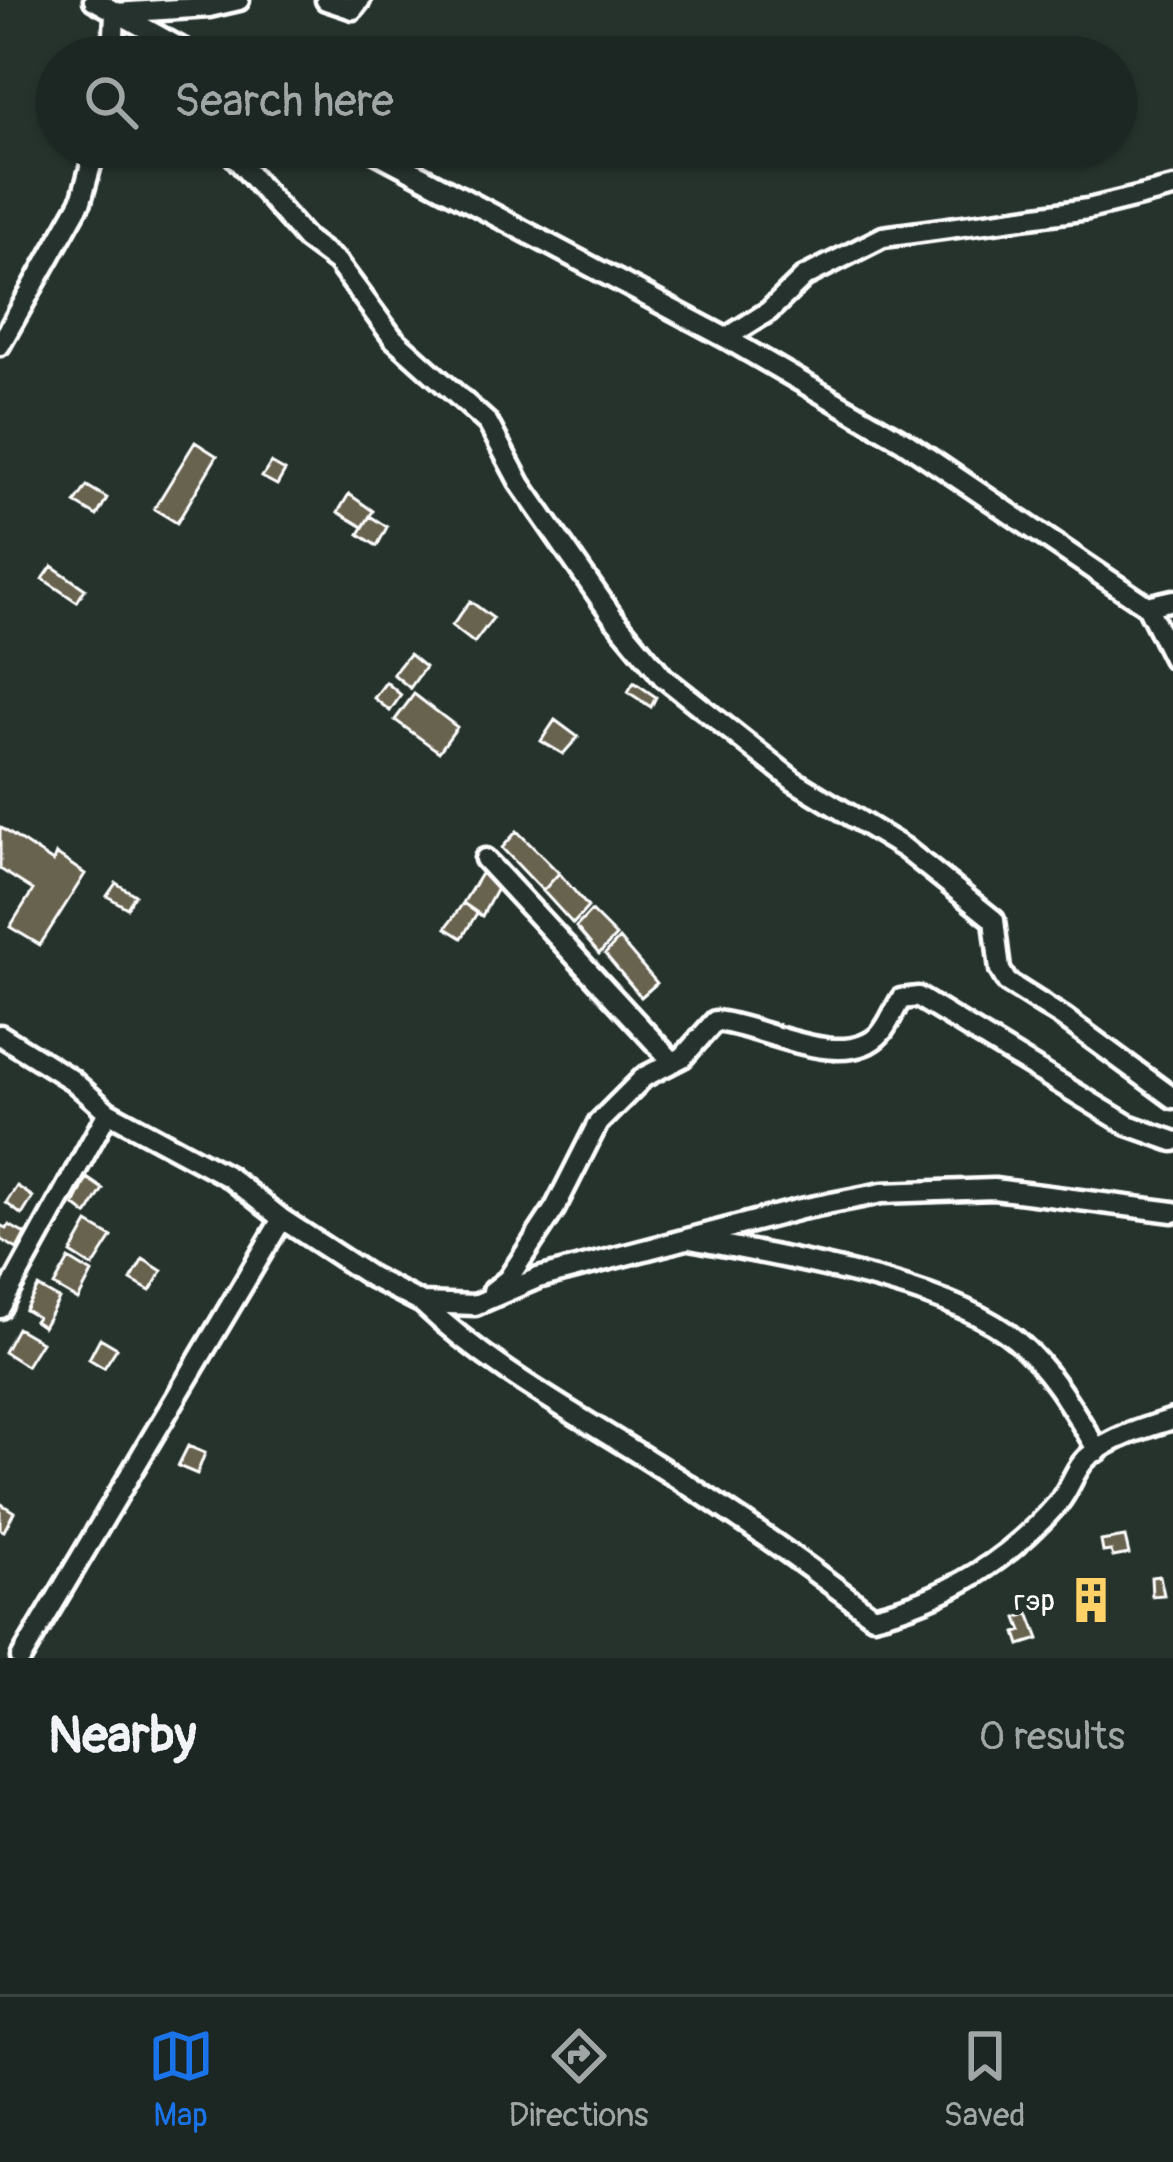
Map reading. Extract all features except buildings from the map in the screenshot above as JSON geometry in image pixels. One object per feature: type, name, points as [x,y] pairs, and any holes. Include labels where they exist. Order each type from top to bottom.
[{"type":"street","points":[[94,0],[158,36]]},
{"type":"street","points":[[115,13],[209,7],[239,0]]},
{"type":"street","points":[[326,0],[353,9],[360,0]]},
{"type":"street","points":[[114,36],[115,13]]},
{"type":"street","points":[[0,345],[81,201],[90,168]]},
{"type":"street","points":[[244,168],[306,239],[337,262],[393,338],[488,423],[521,485],[613,617],[663,676],[794,782],[904,848],[994,920],[1000,970],[1007,982],[1173,1098]]},
{"type":"street","points":[[405,168],[725,338],[903,441],[1148,606],[1173,658]]},
{"type":"street","points":[[725,338],[769,311],[805,277],[884,237],[1088,209],[1173,188]]},
{"type":"street","points":[[1148,606],[1173,600]]},
{"type":"street","points":[[484,859],[673,1062]]},
{"type":"street","points":[[475,1306],[508,1280],[555,1208],[598,1124],[644,1077],[682,1057],[715,1021],[740,1022],[793,1043],[844,1049],[879,1036],[901,1000],[918,998],[1128,1125],[1173,1142]]},
{"type":"street","points":[[0,1035],[72,1080],[108,1112],[229,1177],[282,1219],[371,1277],[422,1303],[513,1377],[775,1540],[873,1616],[913,1606],[992,1567],[1061,1500],[1086,1458],[1130,1432],[1173,1419]]},
{"type":"street","points":[[0,1308],[108,1112]]},
{"type":"street","points":[[422,1303],[475,1306],[538,1278],[882,1193],[994,1189],[1173,1211]]},
{"type":"street","points":[[21,1658],[282,1219]]},
{"type":"street","points":[[686,1238],[940,1298],[1014,1338],[1059,1384],[1098,1451]]},
{"type":"place","name":"гэр","points":[[1091,1600]]}]
